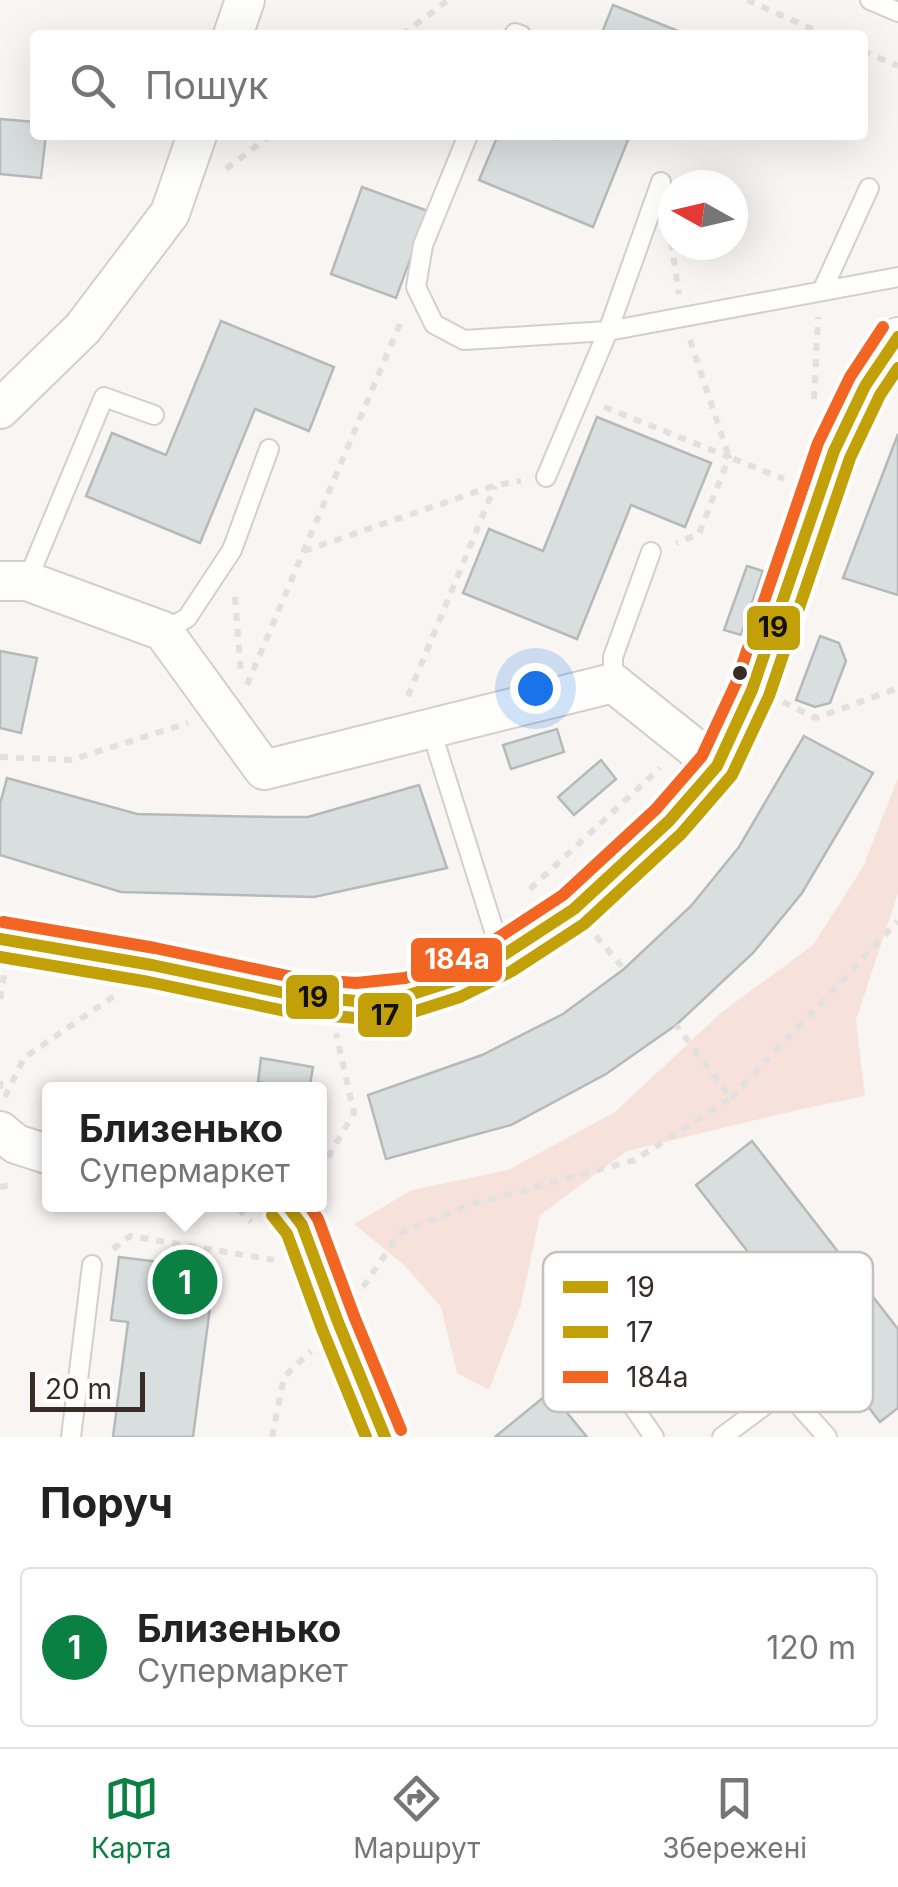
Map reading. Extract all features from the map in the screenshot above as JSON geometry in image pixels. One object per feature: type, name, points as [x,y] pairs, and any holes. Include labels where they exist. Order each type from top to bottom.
[{"type":"street","points":[[235,30],[246,0]]},
{"type":"street","points":[[0,410],[83,328],[170,213],[195,140]]},
{"type":"street","points":[[2,955],[152,965],[299,996],[356,1001],[409,995],[453,981],[497,941],[574,909],[670,821],[717,766],[752,690],[834,451],[864,386],[898,337]]},
{"type":"street","points":[[14,581],[163,632],[264,770],[613,684],[717,766]]},
{"type":"street","points":[[1,1118],[16,1144],[42,1152]]},
{"type":"street","points":[[292,1212],[302,1225],[385,1437]]},
{"type":"lane","points":[[870,0],[898,12]]},
{"type":"lane","points":[[466,140],[423,245],[416,287],[434,324],[464,340],[608,331],[898,277]]},
{"type":"lane","points":[[822,291],[869,188]]},
{"type":"lane","points":[[546,477],[608,331],[658,190]]},
{"type":"lane","points":[[14,581],[104,397],[154,415]]},
{"type":"lane","points":[[163,632],[186,618],[232,550],[268,449]]},
{"type":"lane","points":[[613,684],[613,658],[651,552]]},
{"type":"lane","points":[[437,750],[497,941]]},
{"type":"lane","points":[[70,1437],[92,1265]]},
{"type":"lane","points":[[637,1412],[654,1437]]},
{"type":"lane","points":[[722,1437],[756,1412]]},
{"type":"lane","points":[[805,1412],[827,1437]]},
{"type":"path","points":[[409,30],[448,0]]},
{"type":"path","points":[[746,0],[815,30]]},
{"type":"path","points":[[868,53],[898,66]]},
{"type":"path","points":[[651,552],[699,534],[729,457],[683,317],[673,260]]},
{"type":"path","points":[[232,550],[243,695],[416,287]]},
{"type":"path","points":[[814,411],[818,313]]},
{"type":"path","points":[[580,397],[796,483]]},
{"type":"path","points":[[304,551],[496,485],[546,477]]},
{"type":"path","points":[[402,712],[496,485]]},
{"type":"path","points":[[775,699],[816,718],[898,688]]},
{"type":"path","points":[[0,756],[72,760],[221,712]]},
{"type":"path","points":[[497,941],[688,742]]},
{"type":"path","points":[[272,1437],[284,1377],[338,1322],[400,1233],[472,1204],[636,1160],[731,1098],[898,921]]},
{"type":"path","points":[[0,999],[2,955]]},
{"type":"path","points":[[1,1118],[24,1058],[152,965]]},
{"type":"path","points":[[327,1158],[354,1114],[334,1025]]},
{"type":"path","points":[[676,1025],[731,1098]]},
{"type":"path","points":[[92,1265],[130,1236],[288,1262]]},
{"type":"shaded area","points":[[898,778],[898,893],[856,1020],[865,1096],[627,1151],[540,1215],[521,1305],[489,1390],[457,1373],[441,1307],[404,1265],[354,1224],[412,1190],[508,1170],[615,1112],[722,1012],[813,945],[863,867]]},
{"type":"building","points":[[613,5],[676,30],[603,30]]},
{"type":"building","points":[[0,119],[30,122],[30,140],[45,140],[41,178],[0,174]]},
{"type":"building","points":[[496,140],[628,140],[593,227],[479,180]]},
{"type":"building","points":[[362,187],[428,211],[396,298],[331,274]]},
{"type":"building","points":[[221,321],[334,367],[309,431],[255,409],[200,543],[86,496],[112,433],[166,455]]},
{"type":"building","points":[[597,417],[711,463],[685,527],[631,505],[577,639],[463,593],[489,529],[543,551]]},
{"type":"building","points":[[898,434],[898,595],[843,578]]},
{"type":"building","points":[[747,566],[763,571],[741,635],[724,630]]},
{"type":"building","points":[[820,636],[839,643],[846,661],[830,703],[815,707],[796,700]]},
{"type":"building","points":[[0,651],[37,658],[21,733],[0,728]]},
{"type":"building","points":[[557,729],[564,752],[511,769],[503,745]]},
{"type":"building","points":[[804,736],[873,773],[802,893],[753,953],[676,1025],[606,1074],[511,1125],[386,1159],[368,1095],[482,1055],[563,1014],[624,969],[691,906],[739,847]]},
{"type":"building","points":[[601,760],[616,779],[574,815],[558,797]]},
{"type":"building","points":[[7,778],[137,814],[272,817],[308,817],[419,785],[447,868],[314,897],[121,892],[0,855],[0,804]]},
{"type":"building","points":[[261,1058],[313,1067],[310,1082],[258,1082]]},
{"type":"building","points":[[752,1141],[838,1252],[748,1252],[696,1185]]},
{"type":"building","points":[[119,1257],[215,1269],[193,1437],[113,1437],[128,1322],[111,1320]]},
{"type":"building","points":[[873,1297],[898,1329],[898,1408],[880,1422],[872,1412]]},
{"type":"building","points":[[543,1398],[543,1412],[566,1412],[587,1437],[495,1437]]},
{"type":"transit line","name":"184а","points":[[3,922],[302,979],[356,983],[405,978],[446,965],[493,941],[563,895],[656,809],[702,756],[736,683],[818,443],[850,377],[883,327]]},
{"type":"transit line","name":"19","points":[[0,939],[299,996],[356,1001],[409,995],[453,981],[502,956],[574,909],[669,821],[717,766],[752,690],[834,451],[865,386],[898,337]]},
{"type":"transit line","name":"17","points":[[0,957],[149,982],[295,1013],[356,1018],[413,1012],[460,997],[512,971],[584,924],[681,834],[732,775],[769,696],[850,458],[880,395],[898,368]]},
{"type":"transit line","name":"19","points":[[292,1212],[302,1225],[385,1437]]},
{"type":"transit line","name":"184а","points":[[313,1212],[401,1430]]},
{"type":"transit line","name":"17","points":[[272,1215],[287,1234],[366,1437]]},
{"type":"place","name":"Близенько","points":[[185,1282]]}]
